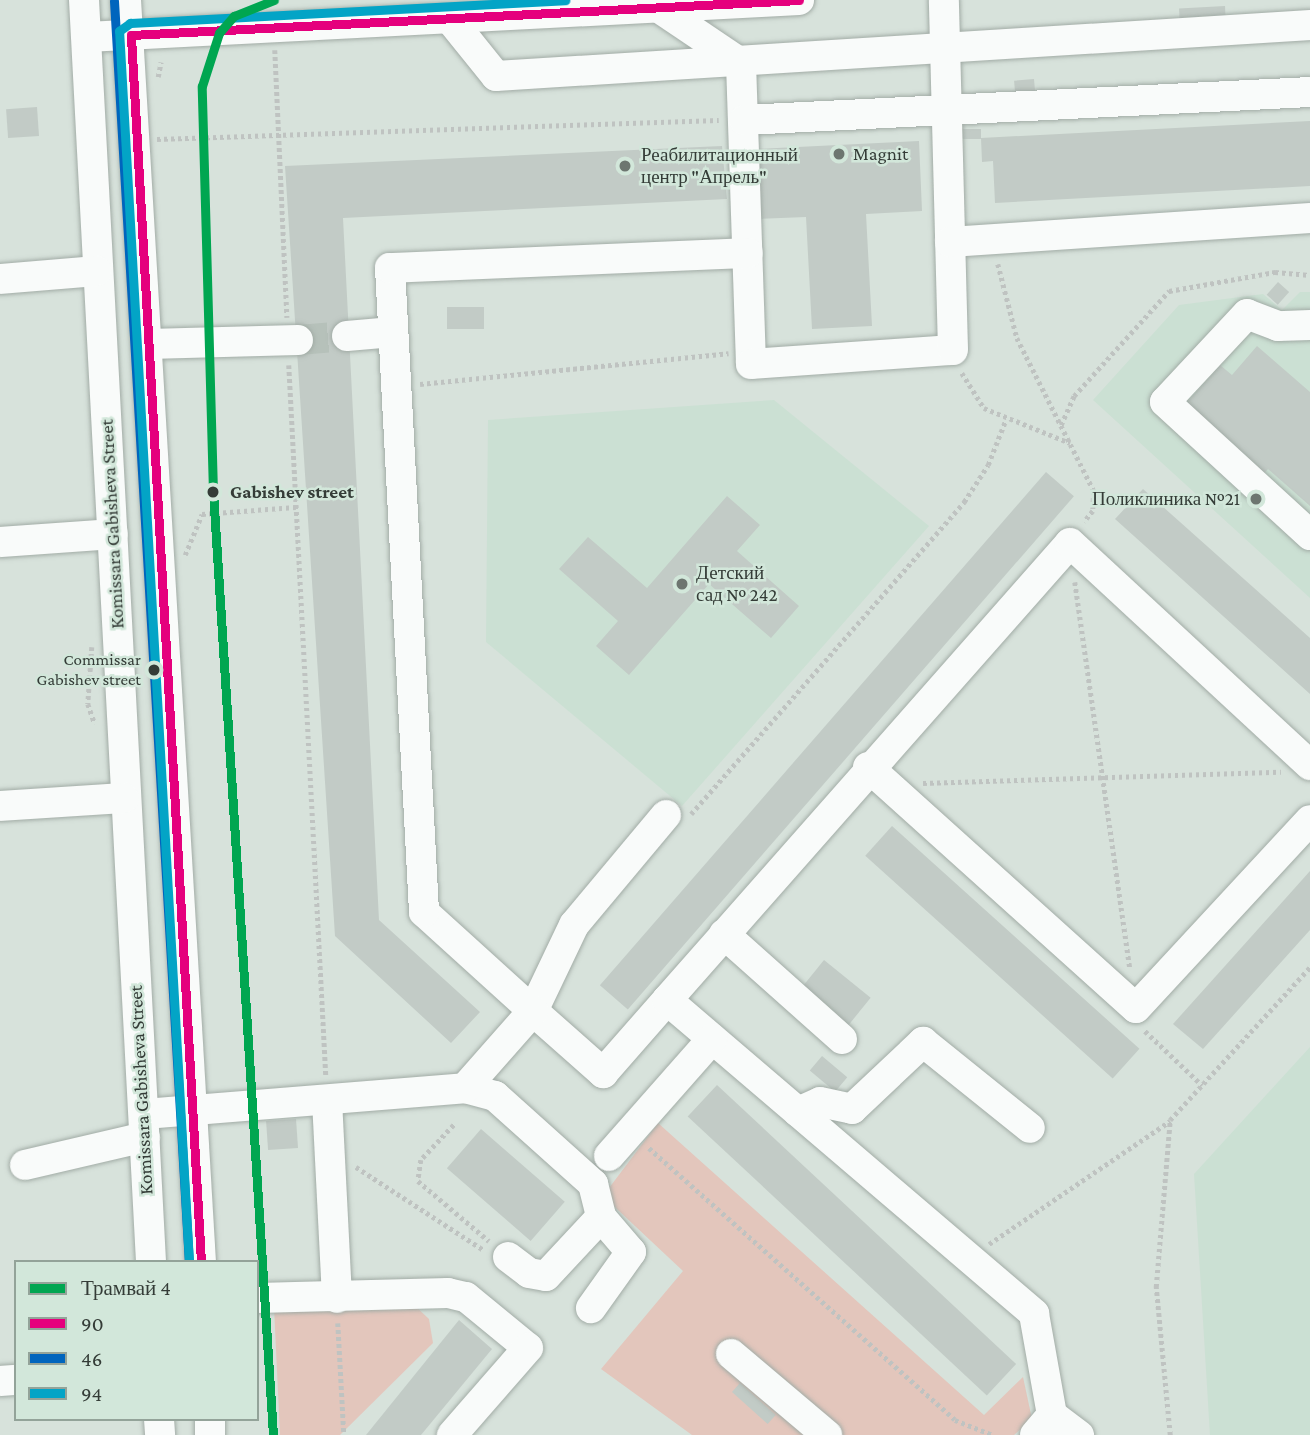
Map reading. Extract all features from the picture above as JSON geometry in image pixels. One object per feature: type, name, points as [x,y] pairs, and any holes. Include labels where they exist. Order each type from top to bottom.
[{"type":"street","name":"Komissara Gabisheva Street","points":[[84,0],[113,534],[124,798],[151,1260]]},
{"type":"street","points":[[126,0],[131,35],[201,1260]]},
{"type":"street","points":[[87,37],[799,0]]},
{"type":"street","points":[[741,63],[751,364],[953,350],[944,0]]},
{"type":"street","points":[[659,8],[741,63]]},
{"type":"street","points":[[450,19],[496,76],[741,63],[945,47],[1310,25]]},
{"type":"street","points":[[744,120],[947,107],[1310,92]]},
{"type":"street","points":[[950,242],[1310,218]]},
{"type":"street","points":[[748,253],[390,268],[424,912],[603,1073],[724,934],[877,776],[1070,543],[1303,768]]},
{"type":"street","points":[[0,279],[97,271]]},
{"type":"street","points":[[1310,325],[1278,326],[1247,314],[1165,402],[1310,535]]},
{"type":"street","points":[[347,336],[393,332]]},
{"type":"street","points":[[148,344],[293,340]]},
{"type":"street","points":[[0,542],[113,534]]},
{"type":"street","points":[[877,776],[1136,1008],[1310,820]]},
{"type":"street","points":[[0,806],[124,798]]},
{"type":"street","points":[[465,1088],[534,1011],[574,926],[666,815]]},
{"type":"street","points":[[724,934],[842,1039]]},
{"type":"street","points":[[667,1000],[1034,1314],[1043,1425],[1079,1435]]},
{"type":"street","points":[[608,1156],[712,1039]]},
{"type":"street","points":[[798,1112],[820,1102],[852,1109],[923,1042],[1030,1128]]},
{"type":"street","points":[[25,1165],[192,1111],[465,1088],[495,1096],[587,1177],[601,1217],[631,1252],[591,1308]]},
{"type":"street","points":[[327,1100],[337,1298]]},
{"type":"street","points":[[508,1257],[529,1273],[546,1276],[601,1217]]},
{"type":"street","points":[[259,1298],[448,1293],[466,1297],[528,1348],[452,1435]]},
{"type":"street","points":[[731,1354],[827,1435]]},
{"type":"path","points":[[274,28],[293,340],[296,507],[327,1100]]},
{"type":"path","points":[[149,139],[744,120]]},
{"type":"path","points":[[991,240],[1017,338],[1094,491],[1093,510],[1070,543],[1136,1008],[1146,1035],[1202,1085]]},
{"type":"path","points":[[1062,425],[1074,396],[1169,291],[1275,272],[1310,275]]},
{"type":"path","points":[[953,350],[984,408],[1070,443]]},
{"type":"path","points":[[396,386],[750,351]]},
{"type":"path","points":[[666,815],[695,814],[955,513],[988,465],[1006,419]]},
{"type":"path","points":[[181,566],[202,514],[296,507]]},
{"type":"path","points":[[877,776],[1103,778],[1303,768]]},
{"type":"path","points":[[968,1258],[1170,1120],[1310,967]]},
{"type":"path","points":[[1170,1120],[1156,1287],[1170,1435]]},
{"type":"path","points":[[454,1125],[421,1160],[418,1181],[508,1257]]},
{"type":"path","points":[[630,1131],[955,1419],[993,1435]]},
{"type":"path","points":[[329,1149],[474,1247],[508,1257]]},
{"type":"path","points":[[337,1298],[344,1435]]},
{"type":"shaded area","name":"Поликлиника №21","points":[[1300,292],[1310,292],[1310,598],[1093,400],[1179,305],[1263,294],[1282,310]]},
{"type":"shaded area","name":"Детский сад № 242","points":[[774,400],[929,526],[682,806],[486,642],[488,420]]},
{"type":"shaded area","points":[[1310,1047],[1310,1435],[1210,1435],[1194,1174]]},
{"type":"shaded area","points":[[658,1123],[984,1415],[1023,1377],[1032,1419],[1014,1435],[692,1435],[601,1369],[683,1271],[603,1196]]},
{"type":"shaded area","points":[[412,1303],[429,1319],[433,1343],[340,1435],[280,1435],[274,1307]]},
{"type":"building","points":[[1225,6],[1226,24],[1180,26],[1179,8]]},
{"type":"building","points":[[1034,79],[1035,91],[1015,93],[1014,81]]},
{"type":"building","points":[[37,107],[39,136],[8,138],[6,109]]},
{"type":"building","points":[[1310,121],[1310,186],[995,203],[993,161],[982,162],[981,138]]},
{"type":"building","points":[[961,129],[981,129],[981,139],[961,139]]},
{"type":"building","points":[[919,141],[922,211],[866,214],[872,326],[812,329],[806,217],[759,219],[756,149]]},
{"type":"building","points":[[722,146],[727,199],[343,218],[379,920],[480,1012],[451,1043],[335,936],[285,166]]},
{"type":"building","points":[[1278,282],[1289,292],[1278,305],[1267,295]]},
{"type":"building","points":[[447,307],[484,307],[484,329],[447,329]]},
{"type":"building","points":[[1257,346],[1310,392],[1310,506],[1268,469],[1260,478],[1181,409],[1220,365],[1232,375]]},
{"type":"building","points":[[1046,472],[1074,496],[628,1009],[600,985]]},
{"type":"building","points":[[1143,489],[1310,638],[1310,694],[1115,519]]},
{"type":"building","points":[[727,496],[760,525],[737,551],[799,606],[771,638],[709,584],[629,675],[596,646],[618,621],[559,569],[588,537],[647,588]]},
{"type":"building","points":[[892,826],[1139,1049],[1113,1079],[865,856]]},
{"type":"building","points":[[1310,871],[1310,930],[1203,1049],[1173,1024]]},
{"type":"building","points":[[824,960],[871,998],[849,1025],[802,987]]},
{"type":"building","points":[[822,1056],[847,1077],[835,1092],[810,1071]]},
{"type":"building","points":[[717,1085],[1016,1364],[987,1395],[688,1116]]},
{"type":"building","points":[[296,1119],[298,1148],[268,1150],[266,1121]]},
{"type":"building","points":[[481,1129],[565,1202],[531,1241],[447,1168]]},
{"type":"building","points":[[459,1320],[492,1349],[421,1435],[366,1435]]},
{"type":"building","points":[[740,1383],[776,1415],[768,1424],[732,1392]]},
{"type":"tunnel","points":[[298,340],[347,336]]},
{"type":"tram line","name":"4","points":[[273,1435],[213,492],[202,86],[219,33],[234,16],[274,0]]},
{"type":"transit line","name":"94","points":[[189,1260],[119,31],[130,23],[565,0]]},
{"type":"transit line","name":"90","points":[[201,1260],[131,35],[799,0]]},
{"type":"transit line","name":"46","points":[[114,1],[189,1260]]},
{"type":"place","name":"Magnit","points":[[839,154]]},
{"type":"place","name":"Реабилитационный центр \"Апрель\"","points":[[625,166]]},
{"type":"place","name":"Gabishev street","points":[[213,492]]},
{"type":"place","name":"Поликлиника №21","points":[[1256,499]]},
{"type":"place","name":"Детский сад № 242","points":[[682,584]]},
{"type":"place","name":"Commissar Gabishev street","points":[[154,670]]}]
